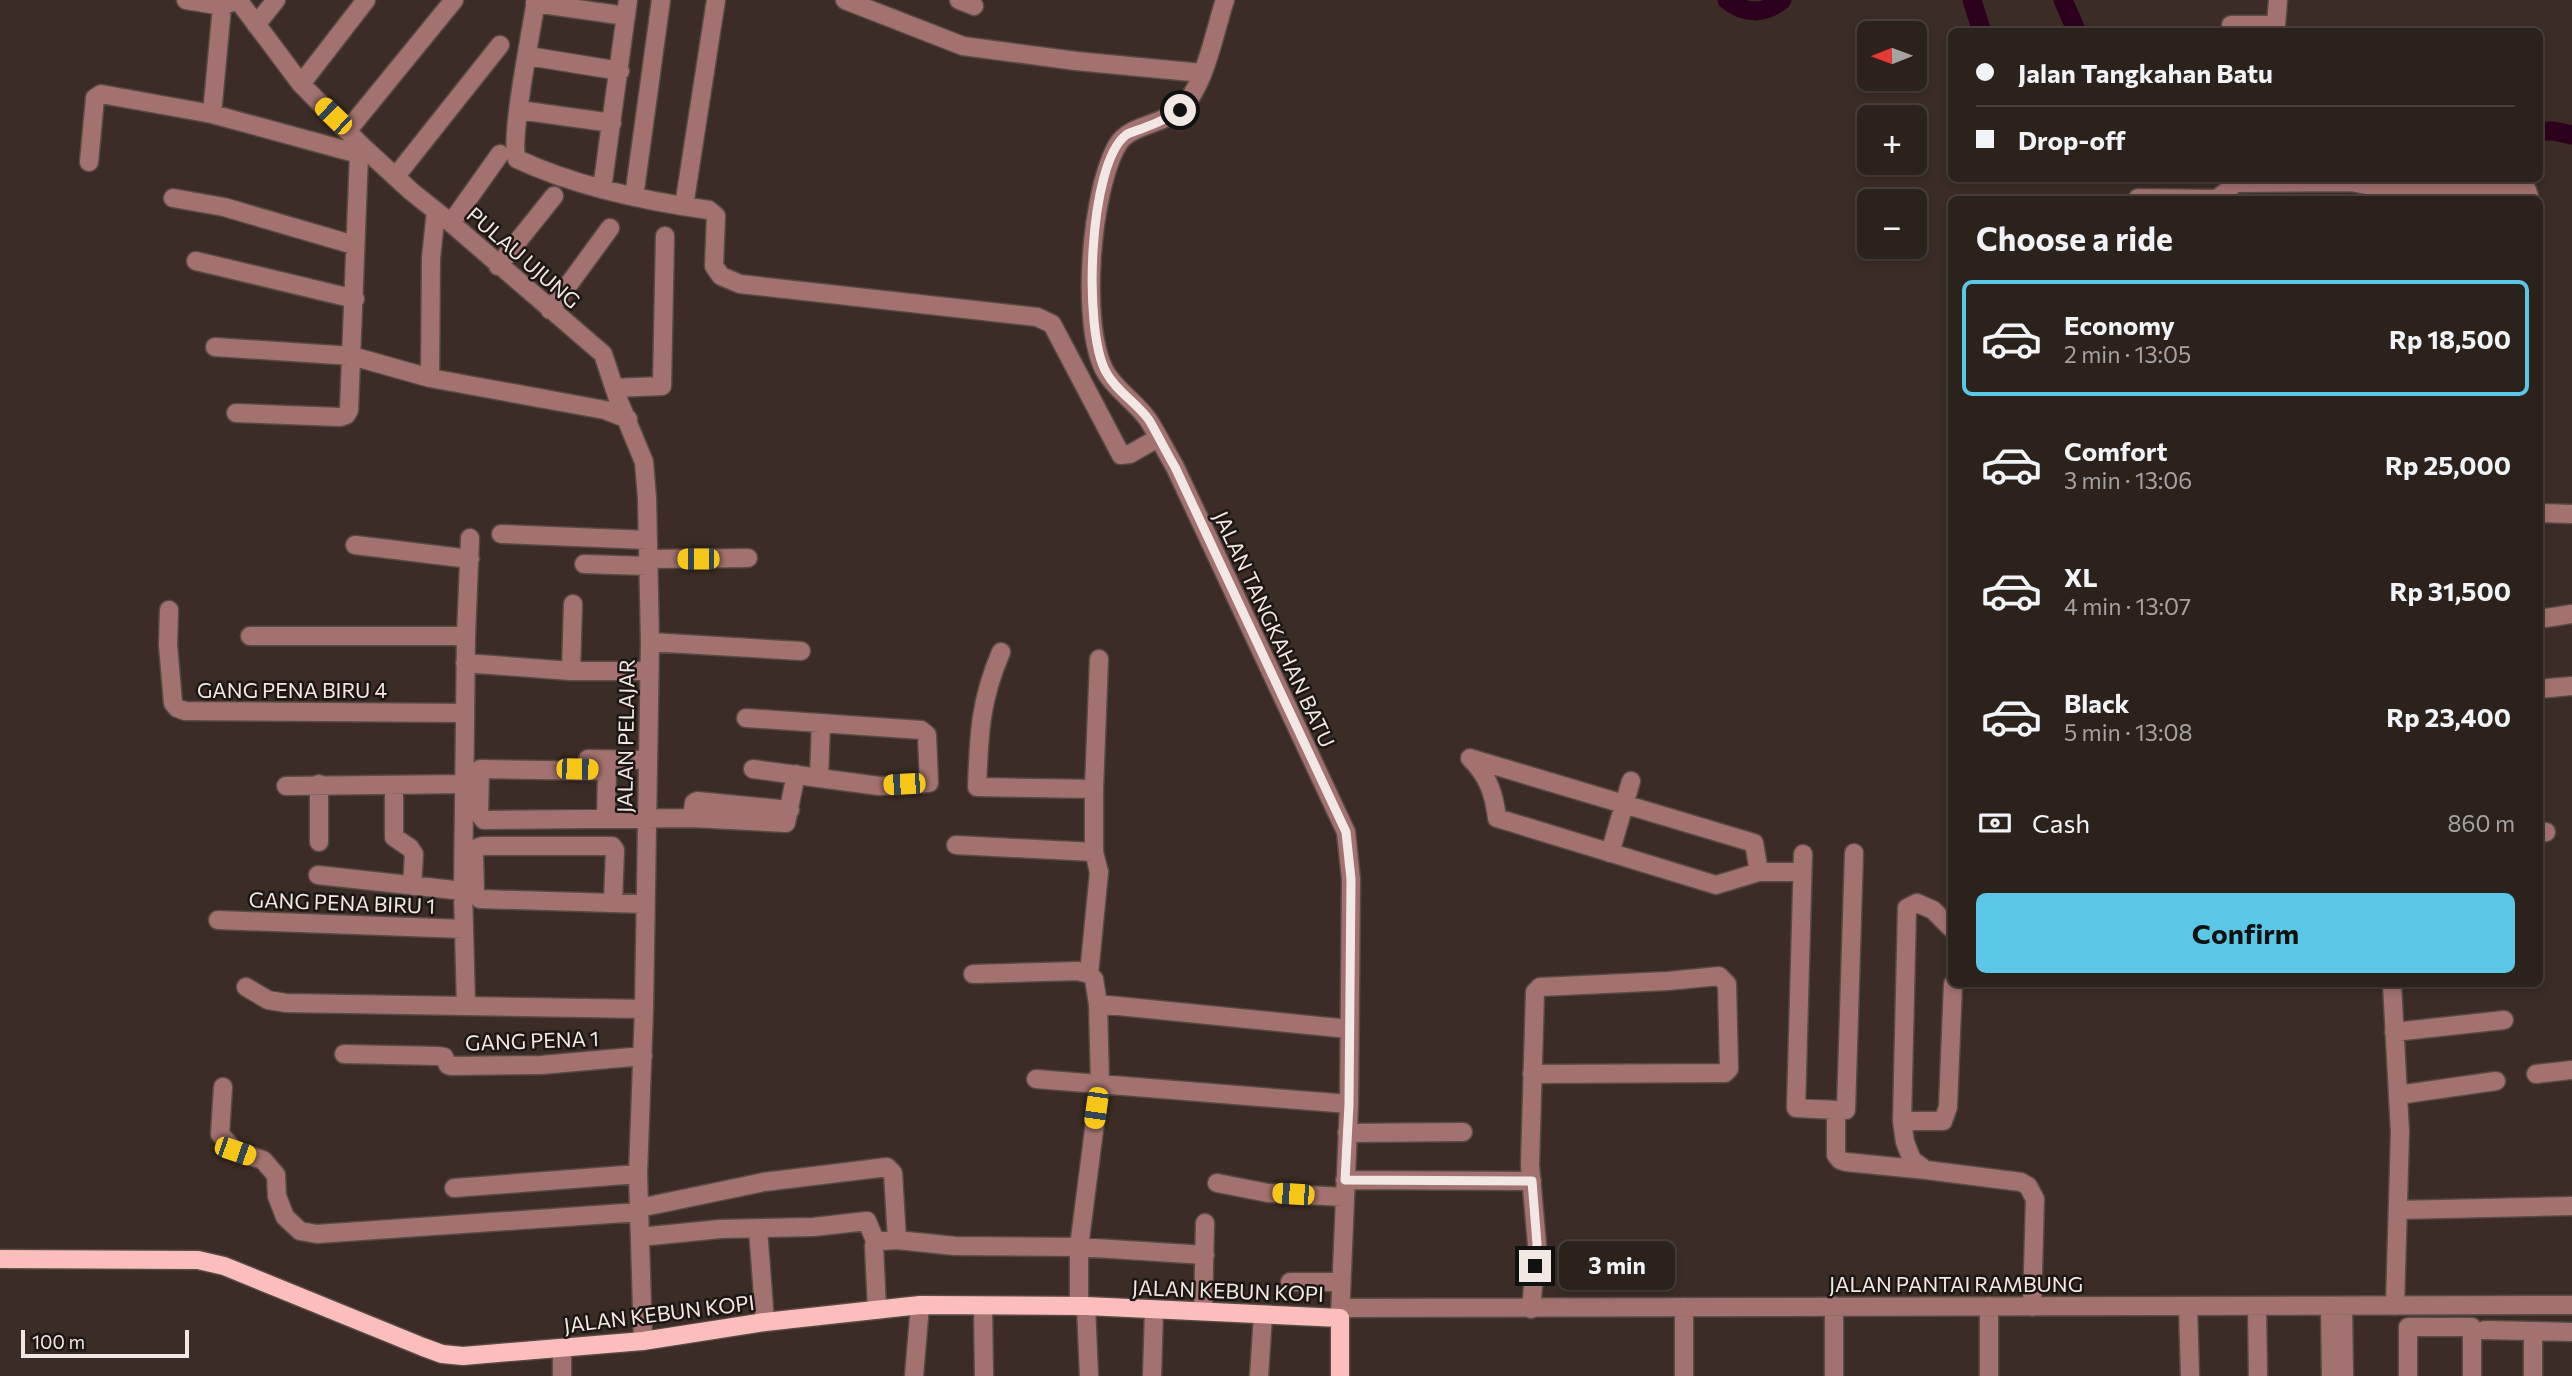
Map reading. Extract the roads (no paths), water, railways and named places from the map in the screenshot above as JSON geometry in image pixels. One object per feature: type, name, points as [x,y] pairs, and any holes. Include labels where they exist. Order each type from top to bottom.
[{"type":"main road","name":"JALAN KEBUN KOPI","points":[[0,1259],[198,1260],[224,1266],[442,1354],[463,1356],[643,1341],[765,1322],[920,1305],[1082,1306],[1263,1315],[1340,1313]]},
{"type":"main road","points":[[1340,1313],[1340,1376]]},
{"type":"street","points":[[186,0],[232,2],[256,25],[301,84],[348,130],[361,151],[354,245],[355,299],[349,410],[346,415],[340,417],[236,413]]},
{"type":"street","points":[[256,25],[276,0]]},
{"type":"street","points":[[301,84],[366,0]]},
{"type":"street","points":[[348,130],[454,0]]},
{"type":"street","points":[[634,197],[661,0]]},
{"type":"street","points":[[684,206],[716,0]]},
{"type":"street","points":[[845,0],[963,46],[1076,61],[1202,73]]},
{"type":"street","name":"JALAN TANGKAHAN BATU","points":[[1225,0],[1199,83],[1180,110],[1168,118],[1127,134],[1118,144],[1104,182],[1095,222],[1093,321],[1098,353],[1106,373],[1148,420],[1175,467],[1346,832],[1351,879],[1349,1104],[1340,1313]]},
{"type":"street","points":[[2231,25],[2276,25],[2278,0]]},
{"type":"street","points":[[602,189],[627,8],[536,1],[519,110],[514,152],[517,159],[536,168],[602,189],[709,210],[716,216],[714,266],[721,276],[740,284],[1037,317],[1052,324],[1121,455],[1130,454],[1158,438]]},
{"type":"street","points":[[212,114],[232,2]]},
{"type":"street","points":[[396,176],[500,45]]},
{"type":"street","points":[[528,56],[620,71]]},
{"type":"street","points":[[89,162],[95,98],[98,95],[212,114],[361,151]]},
{"type":"street","points":[[519,110],[612,123]]},
{"type":"street","name":"PULAU UJUNG","points":[[361,151],[396,176],[603,354],[628,419]]},
{"type":"street","points":[[451,223],[500,154]]},
{"type":"street","points":[[2227,195],[2235,183],[2287,191],[2351,191],[2407,196],[2468,195],[2522,188],[2530,196]]},
{"type":"street","points":[[498,266],[554,196]]},
{"type":"street","points":[[173,198],[224,207],[354,245]]},
{"type":"street","points":[[430,377],[431,258],[436,211]]},
{"type":"street","points":[[550,310],[610,228]]},
{"type":"street","points":[[614,388],[662,386],[665,236]]},
{"type":"street","points":[[196,261],[355,299]]},
{"type":"street","points":[[215,347],[352,356],[430,377],[605,410],[628,419]]},
{"type":"street","name":"JALAN PELAJAR","points":[[628,419],[644,462],[650,642],[643,1056],[638,1174],[643,1341]]},
{"type":"street","points":[[2543,513],[2572,514]]},
{"type":"street","points":[[501,534],[648,540]]},
{"type":"street","points":[[466,1006],[463,891],[470,538]]},
{"type":"street","points":[[355,545],[470,559]]},
{"type":"street","points":[[584,564],[748,558]]},
{"type":"street","points":[[571,671],[573,604]]},
{"type":"street","name":"GANG PENA BIRU 4","points":[[169,610],[168,645],[173,703],[185,711],[465,713]]},
{"type":"street","points":[[2543,618],[2572,614]]},
{"type":"street","points":[[250,636],[466,636]]},
{"type":"street","points":[[650,642],[801,651]]},
{"type":"street","points":[[1002,652],[987,688],[981,714],[977,787],[1094,789]]},
{"type":"street","points":[[1089,974],[1099,872],[1094,852],[1094,789],[1099,659]]},
{"type":"street","points":[[466,663],[571,671],[648,671]]},
{"type":"street","points":[[2543,690],[2572,686]]},
{"type":"street","points":[[746,718],[921,730],[927,735],[929,745],[929,783],[879,786],[753,769]]},
{"type":"street","points":[[819,778],[821,723]]},
{"type":"street","points":[[466,757],[647,760]]},
{"type":"street","points":[[1759,872],[1754,843],[1470,758],[1483,771],[1494,793],[1497,818],[1716,885],[1759,872],[1802,872]]},
{"type":"street","points":[[606,819],[607,773],[604,771],[480,769],[479,814],[484,820],[647,819],[692,818],[694,803],[697,801],[788,817],[796,774]]},
{"type":"street","points":[[1610,853],[1631,781]]},
{"type":"street","points":[[319,784],[319,842]]},
{"type":"street","points":[[286,786],[466,784]]},
{"type":"street","points":[[394,785],[394,833],[396,839],[414,854],[412,886]]},
{"type":"street","points":[[956,845],[1094,852]]},
{"type":"street","points":[[613,902],[615,850],[612,846],[484,846],[474,853],[475,893],[480,899],[645,904]]},
{"type":"street","points":[[1803,854],[1796,1108],[1846,1110],[1854,853]]},
{"type":"street","points":[[318,876],[463,891]]},
{"type":"street","points":[[1926,1170],[1912,1160],[1905,1142],[1902,1121],[1907,908],[1917,902],[1933,910],[1948,925]]},
{"type":"street","name":"GANG PENA BIRU 1","points":[[218,920],[464,929]]},
{"type":"street","points":[[973,974],[1078,971],[1089,974],[1094,979],[1098,1004],[1100,1083],[1079,1247],[1088,1376]]},
{"type":"street","points":[[1531,1309],[1537,1244],[1532,1181],[1532,1074],[1535,992],[1540,987],[1668,981],[1710,976],[1719,976],[1727,984],[1729,1069],[1725,1073],[1532,1074]]},
{"type":"street","points":[[246,987],[277,1003],[644,1009]]},
{"type":"street","points":[[1902,1121],[1942,1121],[1946,1117],[1953,987]]},
{"type":"street","points":[[2392,987],[2400,1132],[2395,1306]]},
{"type":"street","points":[[1098,1004],[1349,1029]]},
{"type":"street","points":[[2394,1032],[2504,1020]]},
{"type":"street","name":"GANG PENA 1","points":[[344,1054],[438,1056],[444,1057],[449,1066],[541,1065],[643,1056]]},
{"type":"street","points":[[2536,1074],[2572,1070]]},
{"type":"street","points":[[1036,1079],[1349,1104]]},
{"type":"street","points":[[2398,1095],[2496,1081]]},
{"type":"street","points":[[223,1087],[220,1134],[235,1151],[263,1160],[276,1175],[277,1196],[285,1217],[300,1231],[317,1234],[381,1231],[639,1210],[764,1182],[887,1167],[893,1172],[897,1240]]},
{"type":"street","points":[[1836,1110],[1835,1147],[1840,1160],[2021,1182],[2028,1186],[2035,1199],[2032,1307]]},
{"type":"street","points":[[1347,1133],[1463,1132]]},
{"type":"street","points":[[454,1188],[638,1174]]},
{"type":"street","points":[[1217,1183],[1268,1193],[1532,1181]]},
{"type":"street","points":[[2398,1210],[2572,1206]]},
{"type":"street","points":[[640,1237],[720,1229],[758,1230],[867,1221],[876,1243],[877,1310]]},
{"type":"street","points":[[1203,1311],[1205,1223]]},
{"type":"street","points":[[758,1230],[765,1322]]},
{"type":"street","points":[[876,1243],[897,1240],[955,1246],[1079,1247],[1205,1255]]},
{"type":"street","points":[[1290,1282],[1340,1282]]},
{"type":"street","points":[[914,1376],[920,1305]]},
{"type":"street","points":[[983,1306],[984,1376]]},
{"type":"street","points":[[1834,1306],[1834,1376]]},
{"type":"street","name":"JALAN PANTAI RAMBUNG","points":[[1340,1313],[1834,1306],[2572,1306]]},
{"type":"street","points":[[1989,1306],[1989,1376]]},
{"type":"street","points":[[2188,1306],[2190,1376]]},
{"type":"street","points":[[2257,1306],[2258,1376]]},
{"type":"street","points":[[2331,1376],[2337,1306]]},
{"type":"street","points":[[2337,1306],[2344,1376]]},
{"type":"street","points":[[1684,1307],[1684,1376]]},
{"type":"street","points":[[1152,1376],[1154,1311]]},
{"type":"street","points":[[1259,1376],[1263,1315]]},
{"type":"street","points":[[2408,1376],[2408,1327],[2472,1327],[2472,1376]]},
{"type":"street","points":[[2485,1330],[2572,1332]]},
{"type":"street","points":[[2533,1331],[2533,1376]]},
{"type":"street","points":[[562,1349],[562,1376]]},
{"type":"waterway","points":[[1727,0],[1740,8],[1754,11],[1768,8],[1782,0]]},
{"type":"waterway","points":[[1972,0],[1981,28]]},
{"type":"waterway","points":[[2063,0],[2075,28]]},
{"type":"waterway","points":[[2543,131],[2572,135]]}]
